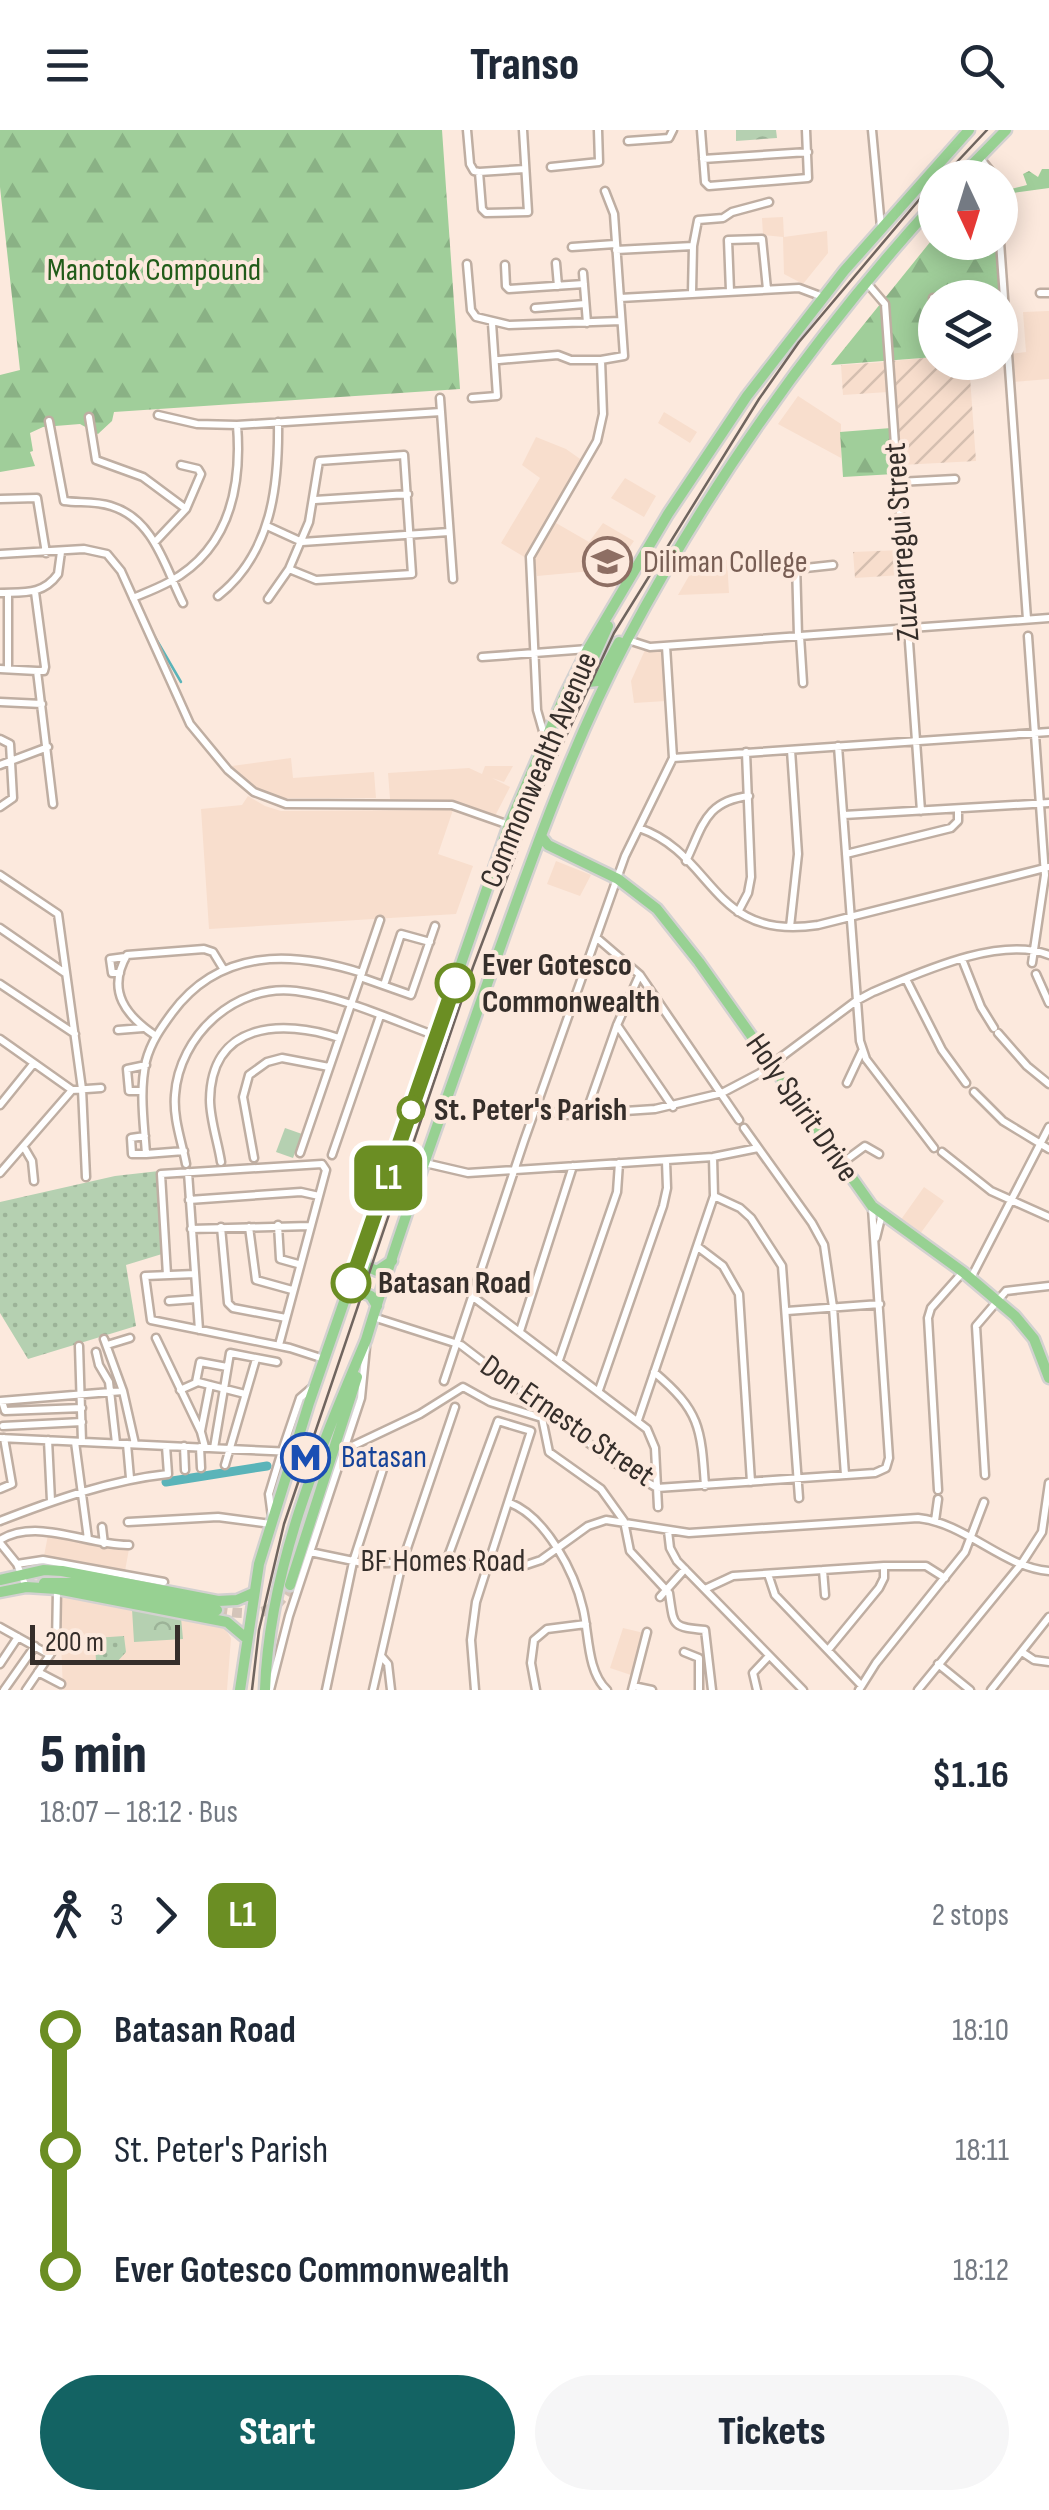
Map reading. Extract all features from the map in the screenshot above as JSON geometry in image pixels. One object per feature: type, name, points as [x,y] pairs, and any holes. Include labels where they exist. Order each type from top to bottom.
[{"type":"main road","name":"Commonwealth Avenue","points":[[241,1684],[252,1598],[288,1452],[362,1254],[509,825],[545,738],[588,650],[714,444],[822,297],[969,130]]},
{"type":"main road","points":[[977,160],[1006,130]]},
{"type":"main road","name":"Commonwealth Avenue","points":[[267,1686],[276,1604],[303,1504],[592,712],[627,640],[738,454],[866,282],[918,222]]},
{"type":"main road","points":[[622,592],[587,673],[588,682],[598,681],[622,635],[637,624]]},
{"type":"main road","name":"Holy Spirit Drive","points":[[542,843],[618,879],[643,896],[671,925],[876,1210],[998,1299],[1034,1339],[1049,1378]]},
{"type":"main road","points":[[362,1254],[366,1266],[377,1271],[393,1260]]},
{"type":"main road","points":[[346,1298],[355,1292],[366,1293],[375,1311]]},
{"type":"main road","points":[[290,1585],[347,1413],[366,1340]]},
{"type":"main road","points":[[0,1580],[20,1569],[54,1570],[131,1580],[232,1601],[252,1598],[264,1611],[276,1604]]},
{"type":"main road","points":[[0,1592],[52,1581],[217,1610]]},
{"type":"main road","points":[[30,1587],[227,1622],[246,1638]]},
{"type":"main road","points":[[227,1622],[236,1614],[232,1601]]},
{"type":"main road","points":[[241,1684],[245,1668],[255,1664],[262,1668],[267,1686]]},
{"type":"street","points":[[467,130],[474,171],[525,169]]},
{"type":"street","points":[[479,172],[484,212],[528,212],[523,130]]},
{"type":"street","points":[[551,167],[599,162],[598,130]]},
{"type":"street","points":[[628,141],[669,138],[673,130]]},
{"type":"street","points":[[701,130],[706,184],[808,178],[806,130]]},
{"type":"street","points":[[872,130],[881,227]]},
{"type":"street","points":[[703,159],[808,152]]},
{"type":"street","points":[[499,360],[560,355],[572,360],[601,360],[624,356],[613,209],[605,191]]},
{"type":"street","points":[[692,294],[693,246],[700,219],[723,218],[769,202]]},
{"type":"street","points":[[730,291],[728,240],[762,239],[767,289]]},
{"type":"street","points":[[572,247],[693,246]]},
{"type":"street","points":[[556,263],[558,286]]},
{"type":"street","points":[[467,264],[472,315],[492,323],[509,326],[621,321]]},
{"type":"street","points":[[505,264],[507,288],[584,284]]},
{"type":"street","points":[[583,273],[587,322]]},
{"type":"street","name":"Zuzuarregui Street","points":[[866,282],[885,300],[921,811]]},
{"type":"street","points":[[620,298],[799,288],[822,297]]},
{"type":"street","points":[[535,308],[585,304]]},
{"type":"street","points":[[472,398],[497,396],[492,323]]},
{"type":"street","points":[[545,738],[537,710],[531,551],[597,441],[603,414],[601,360]]},
{"type":"street","points":[[1008,380],[1027,619]]},
{"type":"street","points":[[440,398],[453,579]]},
{"type":"street","points":[[158,415],[197,424],[237,425],[440,412]]},
{"type":"street","points":[[89,416],[96,460],[144,477],[186,509]]},
{"type":"street","points":[[49,421],[64,502],[111,506],[130,514],[155,542],[183,604]]},
{"type":"street","points":[[218,596],[249,560],[267,526],[279,473],[278,422]]},
{"type":"street","points":[[133,598],[172,581],[198,559],[230,514],[239,475],[237,425]]},
{"type":"street","points":[[268,599],[302,542],[315,500],[317,466],[322,460],[404,455],[413,570],[409,575],[316,580],[289,569]]},
{"type":"street","points":[[155,542],[186,509],[201,471],[181,465]]},
{"type":"street","points":[[898,482],[956,479]]},
{"type":"street","points":[[315,500],[408,494]]},
{"type":"street","points":[[0,500],[37,498],[46,553]]},
{"type":"street","points":[[267,526],[302,542],[450,532]]},
{"type":"street","points":[[0,554],[84,549],[107,554],[116,562],[190,724],[228,770],[261,796],[286,804],[452,805],[509,825]]},
{"type":"street","points":[[36,592],[44,671],[4,669],[4,593],[36,592],[53,582],[58,574],[60,552]]},
{"type":"street","points":[[803,683],[796,565],[833,565]]},
{"type":"street","points":[[627,640],[645,647],[666,646],[1049,618]]},
{"type":"street","points":[[1028,636],[1047,867],[1045,911],[1032,963]]},
{"type":"street","points":[[444,1382],[596,938],[639,828],[672,758],[666,646]]},
{"type":"street","points":[[482,658],[588,650]]},
{"type":"street","points":[[38,672],[53,804]]},
{"type":"street","points":[[0,702],[42,704]]},
{"type":"street","points":[[672,758],[1049,732]]},
{"type":"street","points":[[0,739],[8,741],[13,760],[13,798],[0,807]]},
{"type":"street","points":[[838,746],[862,1050],[899,1104],[938,1150],[974,1180],[1010,1202],[1049,1217]]},
{"type":"street","points":[[0,766],[48,747]]},
{"type":"street","points":[[790,928],[798,854],[791,749]]},
{"type":"street","points":[[738,912],[751,877],[746,752]]},
{"type":"street","points":[[686,861],[712,809],[728,798],[749,796]]},
{"type":"street","points":[[844,816],[1044,803]]},
{"type":"street","points":[[846,854],[951,828],[958,821],[958,808]]},
{"type":"street","points":[[639,828],[655,835],[686,861],[738,912],[764,924],[790,928],[850,918],[1047,867]]},
{"type":"street","points":[[0,874],[58,912],[82,1089],[86,1177]]},
{"type":"street","points":[[300,1153],[380,920]]},
{"type":"street","points":[[146,1154],[142,1092],[146,1065],[156,1036],[185,998],[224,970],[258,960],[296,957],[329,962],[411,995],[436,926]]},
{"type":"street","points":[[0,928],[66,974]]},
{"type":"street","points":[[384,985],[402,934],[430,942]]},
{"type":"street","points":[[596,938],[640,975],[738,1120]]},
{"type":"street","points":[[120,974],[112,973],[110,959],[150,951],[204,949],[213,952],[224,970]]},
{"type":"street","points":[[536,1108],[559,1115],[673,1107],[722,1093],[771,1064],[856,1000],[962,959],[1034,950],[1049,955]]},
{"type":"street","points":[[125,957],[120,974],[124,1009],[156,1036]]},
{"type":"street","points":[[962,959],[996,1030],[1027,1066],[1049,1084]]},
{"type":"street","points":[[1036,974],[1049,1003]]},
{"type":"street","points":[[586,1114],[640,975]]},
{"type":"street","points":[[906,979],[922,1015],[966,1083]]},
{"type":"street","points":[[0,984],[76,1035]]},
{"type":"street","points":[[199,1330],[187,1168],[176,1114],[177,1080],[190,1044],[213,1019],[246,998],[275,990],[309,993],[436,1036]]},
{"type":"street","points":[[332,1154],[380,1016]]},
{"type":"street","points":[[222,1162],[210,1100],[216,1069],[229,1048],[244,1035],[275,1026],[307,1028],[338,1038]]},
{"type":"street","points":[[617,1026],[673,1107]]},
{"type":"street","points":[[118,1030],[144,1028]]},
{"type":"street","points":[[0,1039],[72,1090],[101,1088]]},
{"type":"street","points":[[847,1084],[862,1050]]},
{"type":"street","points":[[254,1158],[243,1097],[250,1075],[268,1062],[282,1058],[329,1067]]},
{"type":"street","points":[[0,1105],[34,1063]]},
{"type":"street","points":[[142,1092],[130,1091],[127,1069],[146,1065]]},
{"type":"street","points":[[0,1173],[72,1090]]},
{"type":"street","points":[[974,1092],[1003,1121],[1049,1149]]},
{"type":"street","points":[[935,1521],[938,1495],[928,1318],[931,1308],[967,1275],[1049,1127]]},
{"type":"street","points":[[744,1128],[824,1245],[834,1308],[845,1476]]},
{"type":"street","points":[[144,1136],[130,1138],[132,1154],[184,1151]]},
{"type":"street","points":[[841,1164],[865,1146],[879,1154]]},
{"type":"street","points":[[425,1163],[468,1173],[514,1171],[713,1157],[758,1148]]},
{"type":"street","points":[[24,1149],[32,1161],[34,1181]]},
{"type":"street","points":[[638,1420],[714,1196],[713,1157]]},
{"type":"street","points":[[599,1390],[666,1197],[666,1161]]},
{"type":"street","points":[[167,1275],[160,1176],[187,1168],[322,1164],[326,1170],[278,1346]]},
{"type":"street","points":[[559,1360],[614,1201],[620,1164]]},
{"type":"street","points":[[520,1331],[573,1166]]},
{"type":"street","points":[[190,1200],[302,1192],[319,1196]]},
{"type":"street","points":[[714,1196],[740,1208],[772,1247],[782,1266],[799,1498]]},
{"type":"street","points":[[786,1311],[880,1304],[872,1229],[876,1210]]},
{"type":"street","points":[[876,1210],[880,1230],[876,1239]]},
{"type":"street","points":[[278,1225],[280,1260],[298,1264]]},
{"type":"street","points":[[191,1229],[310,1226]]},
{"type":"street","points":[[249,1227],[258,1283],[292,1290]]},
{"type":"street","points":[[221,1228],[228,1303],[234,1308],[286,1318]]},
{"type":"street","points":[[698,1247],[723,1266],[739,1294],[751,1482]]},
{"type":"street","points":[[195,1274],[147,1275],[144,1278],[150,1319],[324,1359]]},
{"type":"street","points":[[985,1475],[976,1326],[998,1299],[1012,1289],[1049,1286]]},
{"type":"street","points":[[472,1296],[638,1420],[652,1438],[658,1507]]},
{"type":"street","points":[[169,1301],[196,1300]]},
{"type":"street","name":"Don Ernesto Street","points":[[375,1311],[456,1343],[612,1461],[657,1488],[845,1476],[886,1468],[889,1458],[880,1304]]},
{"type":"street","points":[[130,1338],[106,1342],[123,1391],[131,1444],[130,1478]]},
{"type":"street","points":[[156,1338],[206,1447]]},
{"type":"street","points":[[1034,1339],[1049,1338]]},
{"type":"street","name":"Commonwealth Avenue","points":[[267,1686],[361,1398],[366,1340]]},
{"type":"street","points":[[79,1346],[80,1494],[88,1540]]},
{"type":"street","points":[[96,1352],[111,1393],[116,1443]]},
{"type":"street","points":[[201,1468],[230,1353],[276,1362]]},
{"type":"street","points":[[225,1466],[256,1358]]},
{"type":"street","points":[[196,1382],[200,1362],[227,1367]]},
{"type":"street","points":[[654,1372],[689,1406],[696,1420],[705,1486]]},
{"type":"street","points":[[180,1390],[196,1382],[245,1394]]},
{"type":"street","points":[[201,1432],[210,1385]]},
{"type":"street","points":[[344,1450],[410,1419],[458,1389],[466,1388],[490,1402],[542,1418],[549,1452],[599,1487],[624,1521],[630,1552],[666,1590],[673,1621],[688,1630],[706,1632],[712,1690]]},
{"type":"street","points":[[82,1408],[5,1411],[1,1400],[123,1391]]},
{"type":"street","points":[[373,1690],[402,1563],[455,1407]]},
{"type":"street","points":[[446,1562],[498,1421],[532,1433],[487,1565],[472,1629],[475,1690]]},
{"type":"street","points":[[3,1426],[82,1422]]},
{"type":"street","points":[[36,1424],[37,1440]]},
{"type":"street","points":[[0,1489],[12,1484],[4,1469],[2,1438],[288,1452]]},
{"type":"street","points":[[48,1440],[51,1501]]},
{"type":"street","points":[[0,1521],[130,1478],[168,1474],[166,1446]]},
{"type":"street","points":[[184,1446],[185,1470]]},
{"type":"street","points":[[326,1690],[353,1562],[383,1469]]},
{"type":"street","points":[[918,1690],[1022,1563],[1044,1528],[1049,1483]]},
{"type":"street","points":[[768,1574],[775,1595],[860,1687],[972,1538],[984,1502]]},
{"type":"street","points":[[510,1503],[529,1516],[556,1550],[579,1594],[595,1670],[607,1690]]},
{"type":"street","points":[[128,1522],[218,1517],[272,1522]]},
{"type":"street","points":[[624,1521],[668,1531],[700,1532],[918,1518],[935,1521],[1022,1563],[1049,1571]]},
{"type":"street","name":"BF Homes Road","points":[[310,1552],[353,1562],[446,1562],[523,1568],[542,1560],[594,1523],[624,1521]]},
{"type":"street","points":[[102,1526],[104,1544]]},
{"type":"street","points":[[668,1531],[671,1552],[685,1569],[803,1690]]},
{"type":"street","points":[[30,1587],[0,1542],[14,1534],[60,1534],[129,1546]]},
{"type":"street","points":[[705,1589],[727,1578],[884,1566],[926,1566],[945,1578]]},
{"type":"street","points":[[828,1650],[879,1588],[884,1566]]},
{"type":"street","points":[[660,1597],[685,1569]]},
{"type":"street","points":[[823,1570],[824,1595]]},
{"type":"street","points":[[131,1580],[164,1582]]},
{"type":"street","points":[[38,1690],[27,1688],[57,1637],[57,1589]]},
{"type":"street","points":[[991,1690],[1049,1617]]},
{"type":"street","points":[[536,1690],[531,1663],[534,1640],[547,1630],[586,1624]]},
{"type":"street","points":[[2,1631],[50,1654]]},
{"type":"street","points":[[647,1632],[632,1688],[652,1690]]},
{"type":"street","points":[[0,1664],[18,1637]]},
{"type":"street","points":[[4,1690],[35,1646]]},
{"type":"street","points":[[684,1652],[699,1658],[699,1690]]},
{"type":"street","points":[[1022,1652],[1034,1660],[1049,1662]]},
{"type":"street","points":[[382,1656],[388,1664],[391,1690]]},
{"type":"street","points":[[757,1690],[753,1673],[769,1656]]},
{"type":"street","points":[[938,1664],[970,1690]]},
{"type":"street","points":[[38,1672],[62,1684]]},
{"type":"shaded area","points":[[783,217],[784,237],[827,231],[828,253],[803,284],[784,274],[783,237],[763,235],[762,218]]},
{"type":"shaded area","points":[[1049,311],[1049,379],[1013,382],[1018,380],[1018,353],[1026,352],[1023,312]]},
{"type":"shaded area","points":[[918,359],[918,380],[970,380],[976,461],[901,465],[892,361]]},
{"type":"shaded area","points":[[886,362],[888,392],[843,395],[841,365]]},
{"type":"shaded area","points":[[798,396],[841,424],[841,458],[778,424]]},
{"type":"shaded area","points":[[664,412],[697,432],[690,443],[658,423]]},
{"type":"shaded area","points":[[536,437],[583,461],[526,558],[501,543],[540,478],[522,465]]},
{"type":"shaded area","points":[[625,478],[656,496],[644,517],[611,498]]},
{"type":"shaded area","points":[[556,523],[589,542],[603,523],[634,541],[614,569],[537,576],[534,558]]},
{"type":"shaded area","points":[[901,550],[902,575],[855,578],[853,552]]},
{"type":"shaded area","points":[[727,560],[729,593],[678,595],[697,562]]},
{"type":"shaded area","points":[[661,649],[666,701],[634,703],[631,681],[645,650]]},
{"type":"shaded area","points":[[291,758],[293,778],[374,772],[376,798],[282,798],[261,792],[232,766]]},
{"type":"shaded area","points":[[485,766],[513,766],[504,782],[492,778],[510,787],[495,816],[447,800],[390,799],[388,773],[469,768],[482,774]]},
{"type":"shaded area","points":[[248,796],[281,811],[453,810],[438,854],[473,866],[456,914],[209,929],[201,809],[242,805]]},
{"type":"shaded area","points":[[556,861],[591,875],[580,896],[547,884]]},
{"type":"shaded area","points":[[924,1187],[944,1201],[920,1234],[900,1221]]},
{"type":"shaded area","points":[[48,1535],[129,1549],[125,1571],[44,1556]]},
{"type":"shaded area","points":[[59,1594],[223,1626],[231,1638],[227,1690],[63,1690]]},
{"type":"shaded area","points":[[623,1628],[644,1633],[631,1675],[610,1668]]},
{"type":"green space","name":"Manotok Compound","points":[[0,130],[442,130],[460,389],[114,412],[112,421],[98,434],[80,424],[43,427],[30,433],[35,466],[0,472],[0,375],[20,370],[0,187]]},
{"type":"green space","points":[[736,130],[776,130],[777,138],[736,141]]},
{"type":"green space","points":[[1042,169],[1049,169],[1049,188],[1018,192],[1018,187],[1027,185],[1023,174],[1029,171],[1038,177]]},
{"type":"green space","points":[[918,257],[1000,260],[1001,280],[918,280],[918,358],[831,365]]},
{"type":"green space","points":[[891,428],[894,474],[843,477],[840,432]]},
{"type":"green space","points":[[285,1128],[302,1134],[293,1158],[276,1152]]},
{"type":"green space","points":[[159,1171],[162,1254],[126,1265],[136,1326],[28,1359],[0,1313],[0,1202],[115,1176]]},
{"type":"green space","points":[[132,1609],[181,1618],[183,1639],[134,1642]]},
{"type":"green space","points":[[124,1636],[126,1652],[118,1661],[96,1662],[95,1638]]},
{"type":"waterway","points":[[152,632],[181,682]]},
{"type":"waterway","points":[[166,1482],[267,1466]]},
{"type":"tunnel","points":[[217,1610],[250,1613],[269,1609],[290,1585]]},
{"type":"railway","points":[[959,160],[987,130]]},
{"type":"railway","points":[[252,1690],[259,1630],[284,1524],[473,967],[536,801],[614,633],[759,399],[799,342],[918,201]]},
{"type":"bus line","name":"L1","points":[[351,1283],[455,983]]},
{"type":"place","name":"Diliman College","points":[[608,562]]},
{"type":"place","name":"Ever Gotesco Commonwealth","points":[[455,983]]},
{"type":"place","name":"St. Peter's Parish","points":[[411,1110]]},
{"type":"place","name":"Batasan Road","points":[[351,1283]]},
{"type":"place","name":"Batasan","points":[[306,1457]]}]
